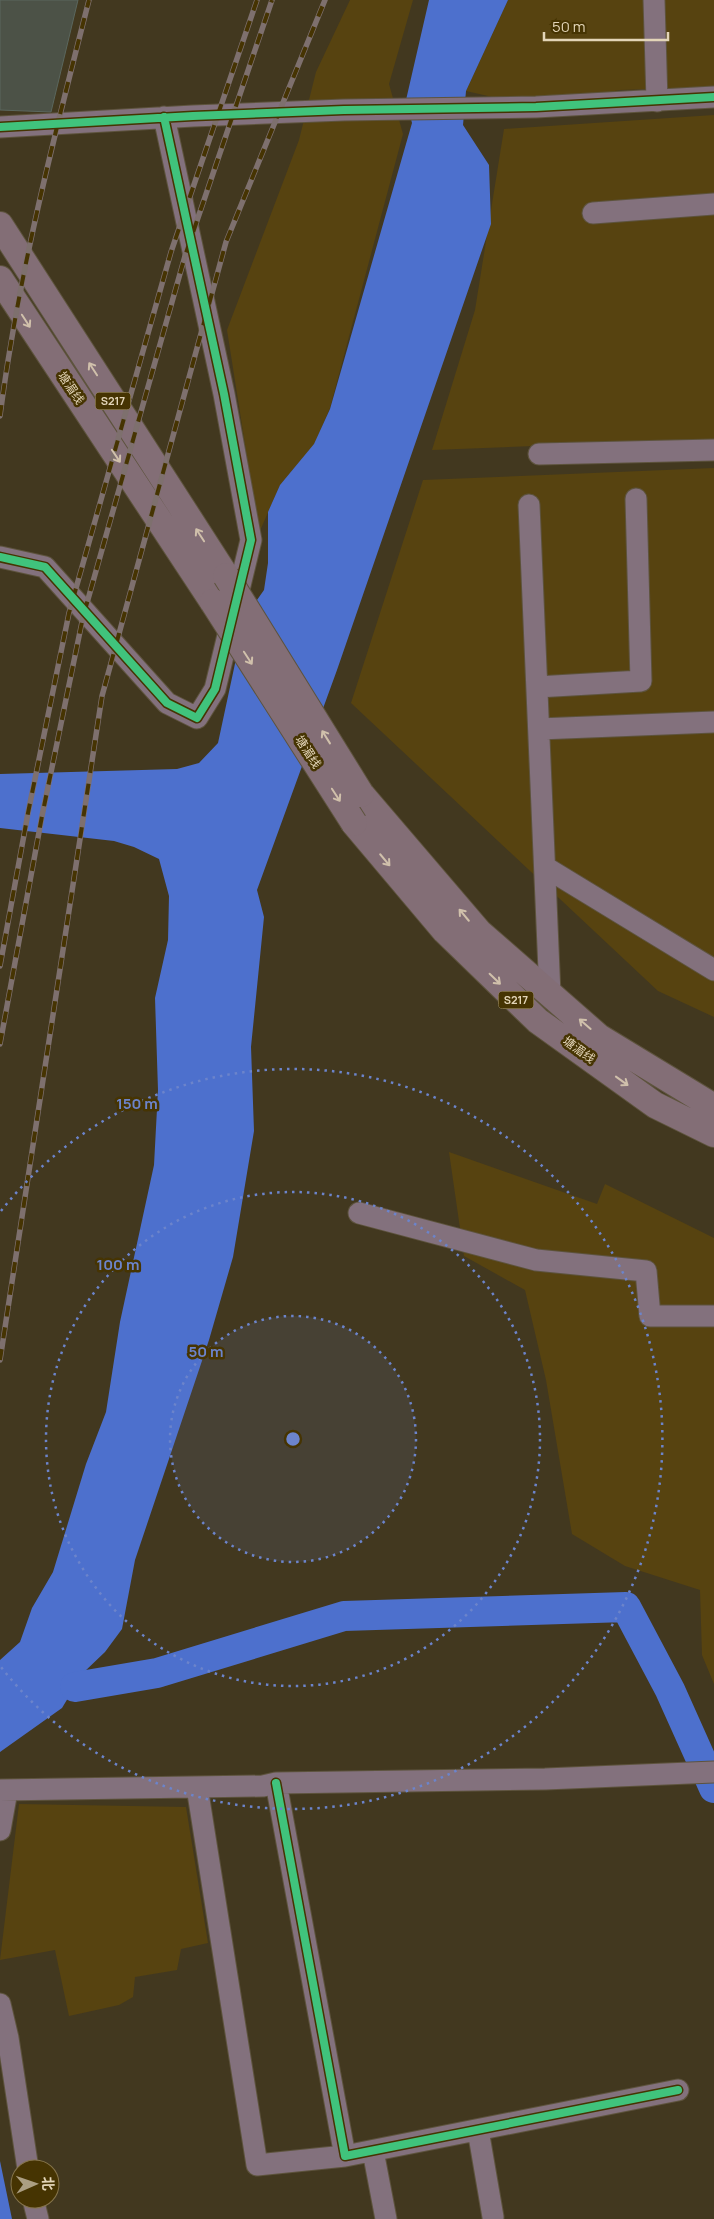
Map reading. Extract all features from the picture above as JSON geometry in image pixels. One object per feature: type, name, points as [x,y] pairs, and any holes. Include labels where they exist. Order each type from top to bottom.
[{"type":"main road","name":"S217","points":[[0,225],[226,576],[361,794],[479,932],[599,1036],[714,1107]]},
{"type":"main road","name":"塘湄线","points":[[0,280],[213,602],[354,823],[445,931],[538,1021],[655,1105],[714,1134]]},
{"type":"street","points":[[654,0],[657,101]]},
{"type":"street","points":[[0,127],[164,117],[335,110],[536,107],[714,97]]},
{"type":"street","points":[[0,557],[46,567],[167,703],[198,718],[215,689],[251,540],[224,394],[164,117]]},
{"type":"street","points":[[593,213],[714,204]]},
{"type":"street","points":[[539,454],[714,450]]},
{"type":"street","points":[[537,687],[641,680],[636,499]]},
{"type":"street","points":[[529,505],[550,994]]},
{"type":"street","points":[[539,729],[714,722]]},
{"type":"street","points":[[545,867],[714,970]]},
{"type":"street","points":[[359,1213],[536,1260],[646,1271],[650,1316],[714,1316]]},
{"type":"street","points":[[0,1830],[3,1791],[197,1788],[263,1786],[276,1783],[535,1779],[714,1772]]},
{"type":"street","points":[[276,1783],[345,2156]]},
{"type":"street","points":[[197,1788],[257,2165],[345,2156],[678,2090]]},
{"type":"street","points":[[0,2004],[8,2038],[26,2159]]},
{"type":"street","points":[[478,2130],[493,2217]]},
{"type":"street","points":[[373,2151],[386,2219]]},
{"type":"shaded area","points":[[350,0],[413,0],[389,84],[403,134],[330,408],[314,445],[280,485],[259,533],[227,330],[299,140],[316,72]]},
{"type":"shaded area","points":[[508,0],[714,0],[714,87],[620,90],[536,107],[466,91]]},
{"type":"shaded area","points":[[714,115],[714,439],[432,450],[475,310],[504,129]]},
{"type":"shaded area","points":[[714,468],[714,1017],[658,991],[351,703],[423,480]]},
{"type":"shaded area","points":[[449,1152],[597,1204],[605,1184],[714,1238],[714,1684],[702,1655],[700,1590],[625,1566],[572,1534],[546,1380],[525,1290],[464,1256]]},
{"type":"shaded area","points":[[19,1804],[186,1807],[208,1943],[181,1949],[177,1970],[135,1977],[133,1997],[119,2005],[69,2016],[55,1950],[0,1960]]},
{"type":"water","points":[[429,0],[508,0],[466,91],[463,125],[489,165],[491,224],[337,670],[257,890],[264,917],[251,1047],[254,1131],[233,1257],[209,1340],[135,1560],[122,1629],[105,1652],[83,1673],[62,1708],[0,1752],[0,1660],[20,1642],[32,1608],[53,1572],[86,1464],[106,1412],[120,1322],[154,1165],[158,1090],[155,998],[168,940],[169,896],[159,859],[134,847],[114,841],[0,828],[0,774],[177,769],[199,763],[218,743],[245,617],[264,590],[268,563],[268,512],[280,485],[314,444],[330,409],[412,123],[406,100]]},
{"type":"water","points":[[0,2161],[12,2219],[0,2219]]},
{"type":"building","points":[[0,0],[78,0],[51,112],[0,110]]},
{"type":"waterway","points":[[75,1687],[157,1673],[344,1616],[626,1607],[670,1690],[714,1788]]},
{"type":"railway","points":[[0,416],[17,311],[38,207],[89,0]]},
{"type":"railway","points":[[0,966],[28,813],[69,613],[171,252],[257,0]]},
{"type":"railway","points":[[0,1044],[42,816],[83,617],[185,256],[272,0]]},
{"type":"railway","points":[[0,1360],[102,696],[226,242],[325,0]]},
{"type":"cycle path","points":[[0,127],[193,116],[344,110],[536,107],[714,97]]},
{"type":"cycle path","points":[[0,557],[45,567],[167,703],[197,718],[215,689],[251,540],[224,394],[164,117]]},
{"type":"cycle path","points":[[276,1783],[345,2156],[678,2090]]}]
